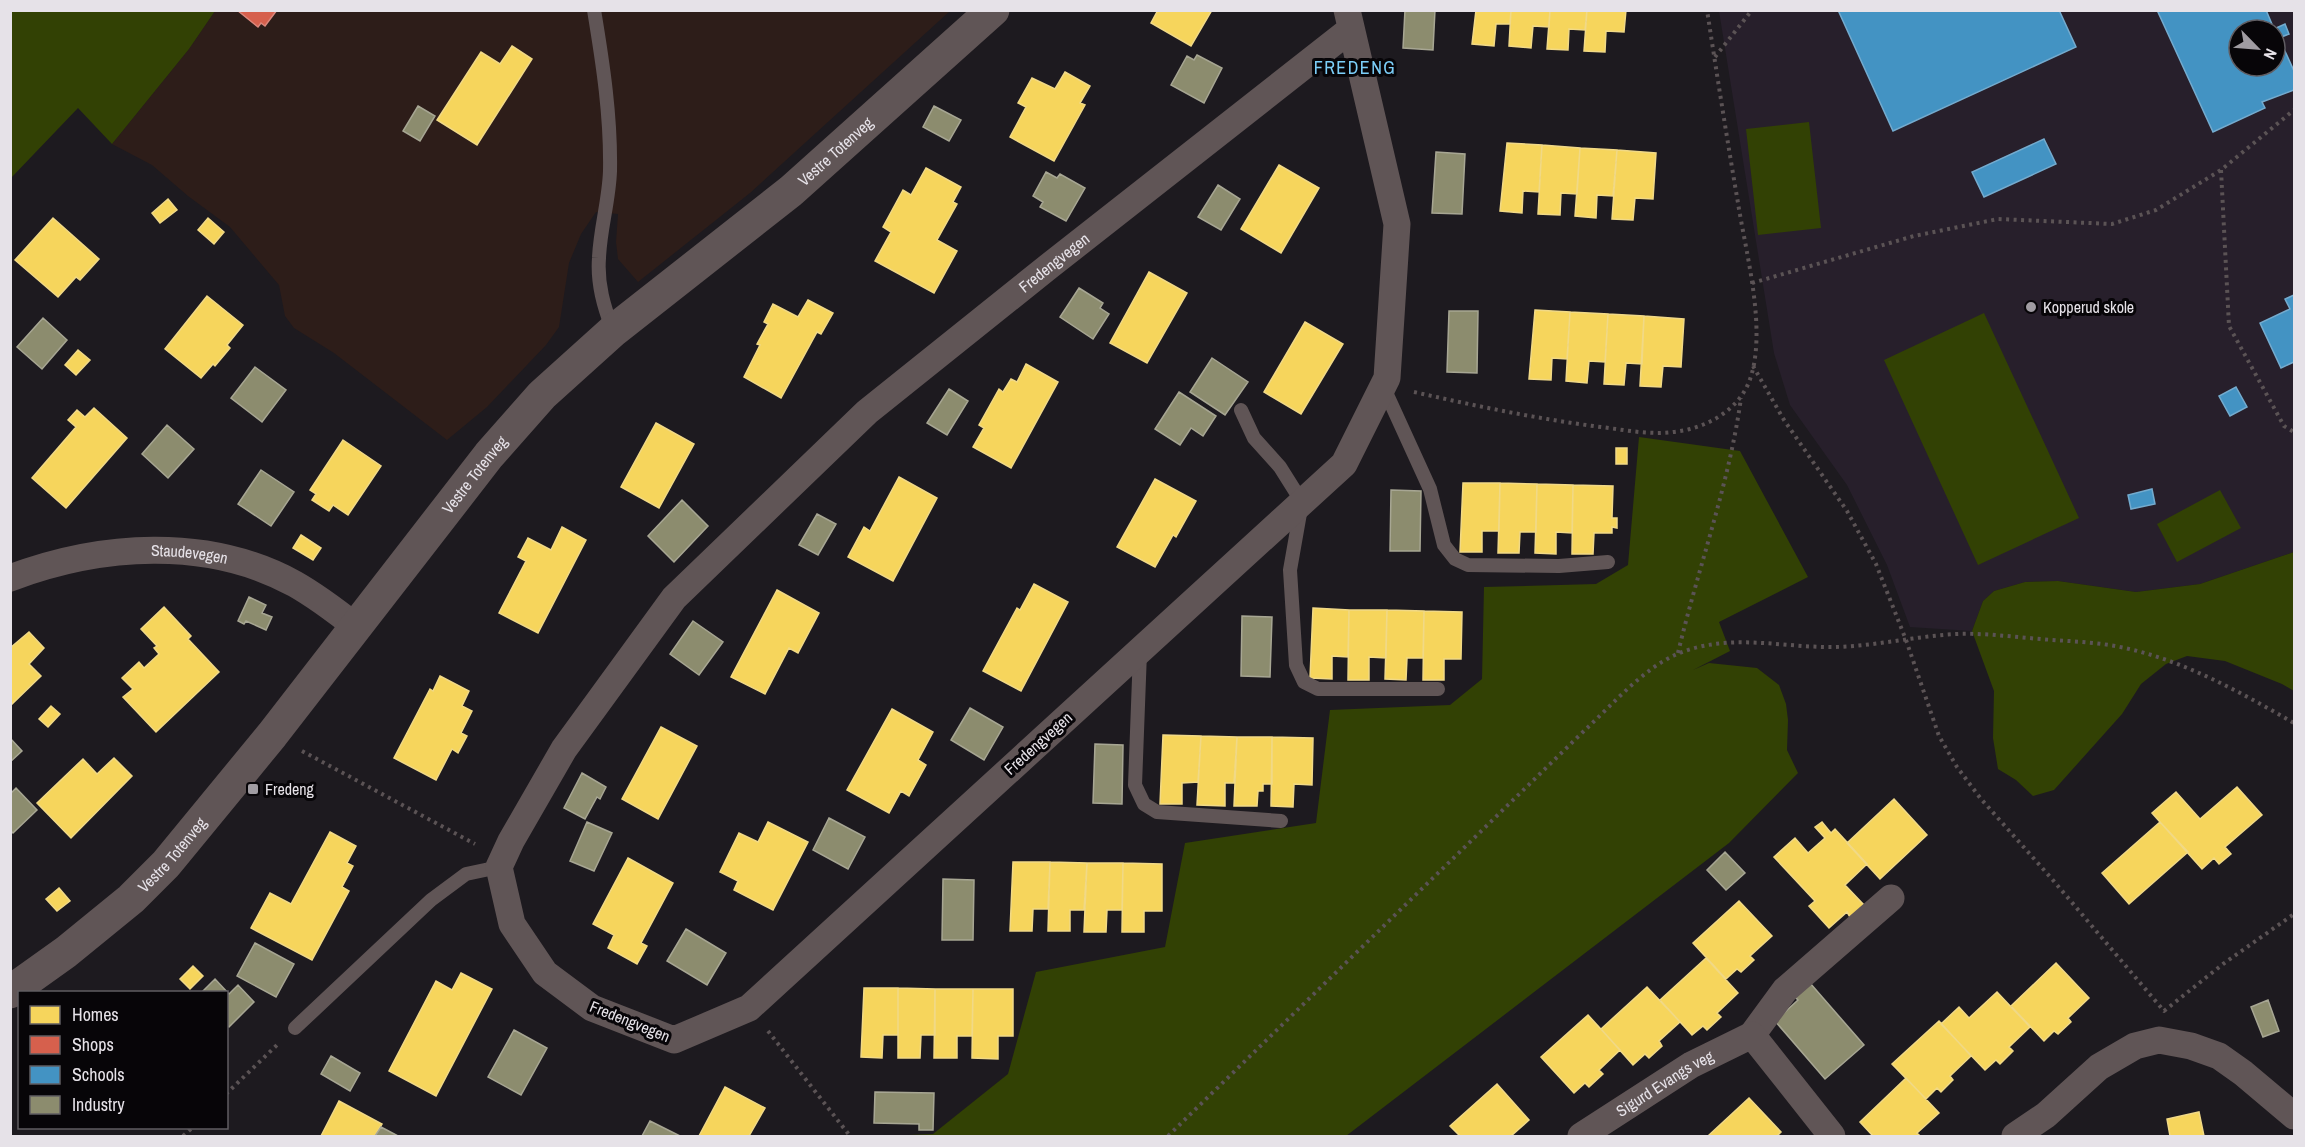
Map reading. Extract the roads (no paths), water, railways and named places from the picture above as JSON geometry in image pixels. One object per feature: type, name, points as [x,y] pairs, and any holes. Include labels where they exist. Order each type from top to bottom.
[{"type":"street","name":"Vestre Totenveg","points":[[10,992],[66,952],[131,899],[166,864],[272,735],[489,455],[542,395],[613,331],[791,191],[993,10]]},
{"type":"street","name":"Fredengvegen","points":[[1349,20],[1396,224],[1387,378],[1344,464],[748,1008],[674,1040],[592,1008],[545,973],[512,924],[499,867],[511,841],[564,749],[674,598],[867,412],[1349,20]]},
{"type":"street","name":"Staudevegen","points":[[10,578],[77,559],[114,553],[192,551],[258,568],[293,583],[319,598],[355,626]]},
{"type":"street","name":"Sigurd Evangs veg","points":[[1581,1137],[1691,1065],[1752,1035],[1785,990],[1891,898]]},
{"type":"street","points":[[1752,1035],[1832,1137]]},
{"type":"street","points":[[2015,1137],[2046,1115],[2099,1067],[2135,1046],[2159,1040],[2191,1046],[2218,1056],[2243,1073],[2295,1116]]},
{"type":"lane","points":[[594,10],[608,96],[610,140],[610,186],[599,257],[599,281],[613,331]]},
{"type":"lane","points":[[1383,386],[1430,489],[1444,546],[1455,559],[1468,565],[1558,566],[1608,562]]},
{"type":"lane","points":[[1241,410],[1254,438],[1280,466],[1302,502],[1290,570],[1296,665],[1304,682],[1318,689],[1438,689]]},
{"type":"lane","points":[[1140,650],[1135,785],[1144,804],[1157,812],[1281,821]]},
{"type":"lane","points":[[295,1028],[431,900],[466,874],[499,867]]},
{"type":"place","name":"Kopperud skole","points":[[2031,307]]},
{"type":"place","name":"Fredeng","points":[[253,789]]},
{"type":"district","name":"FREDENG","points":[[1355,68]]}]
